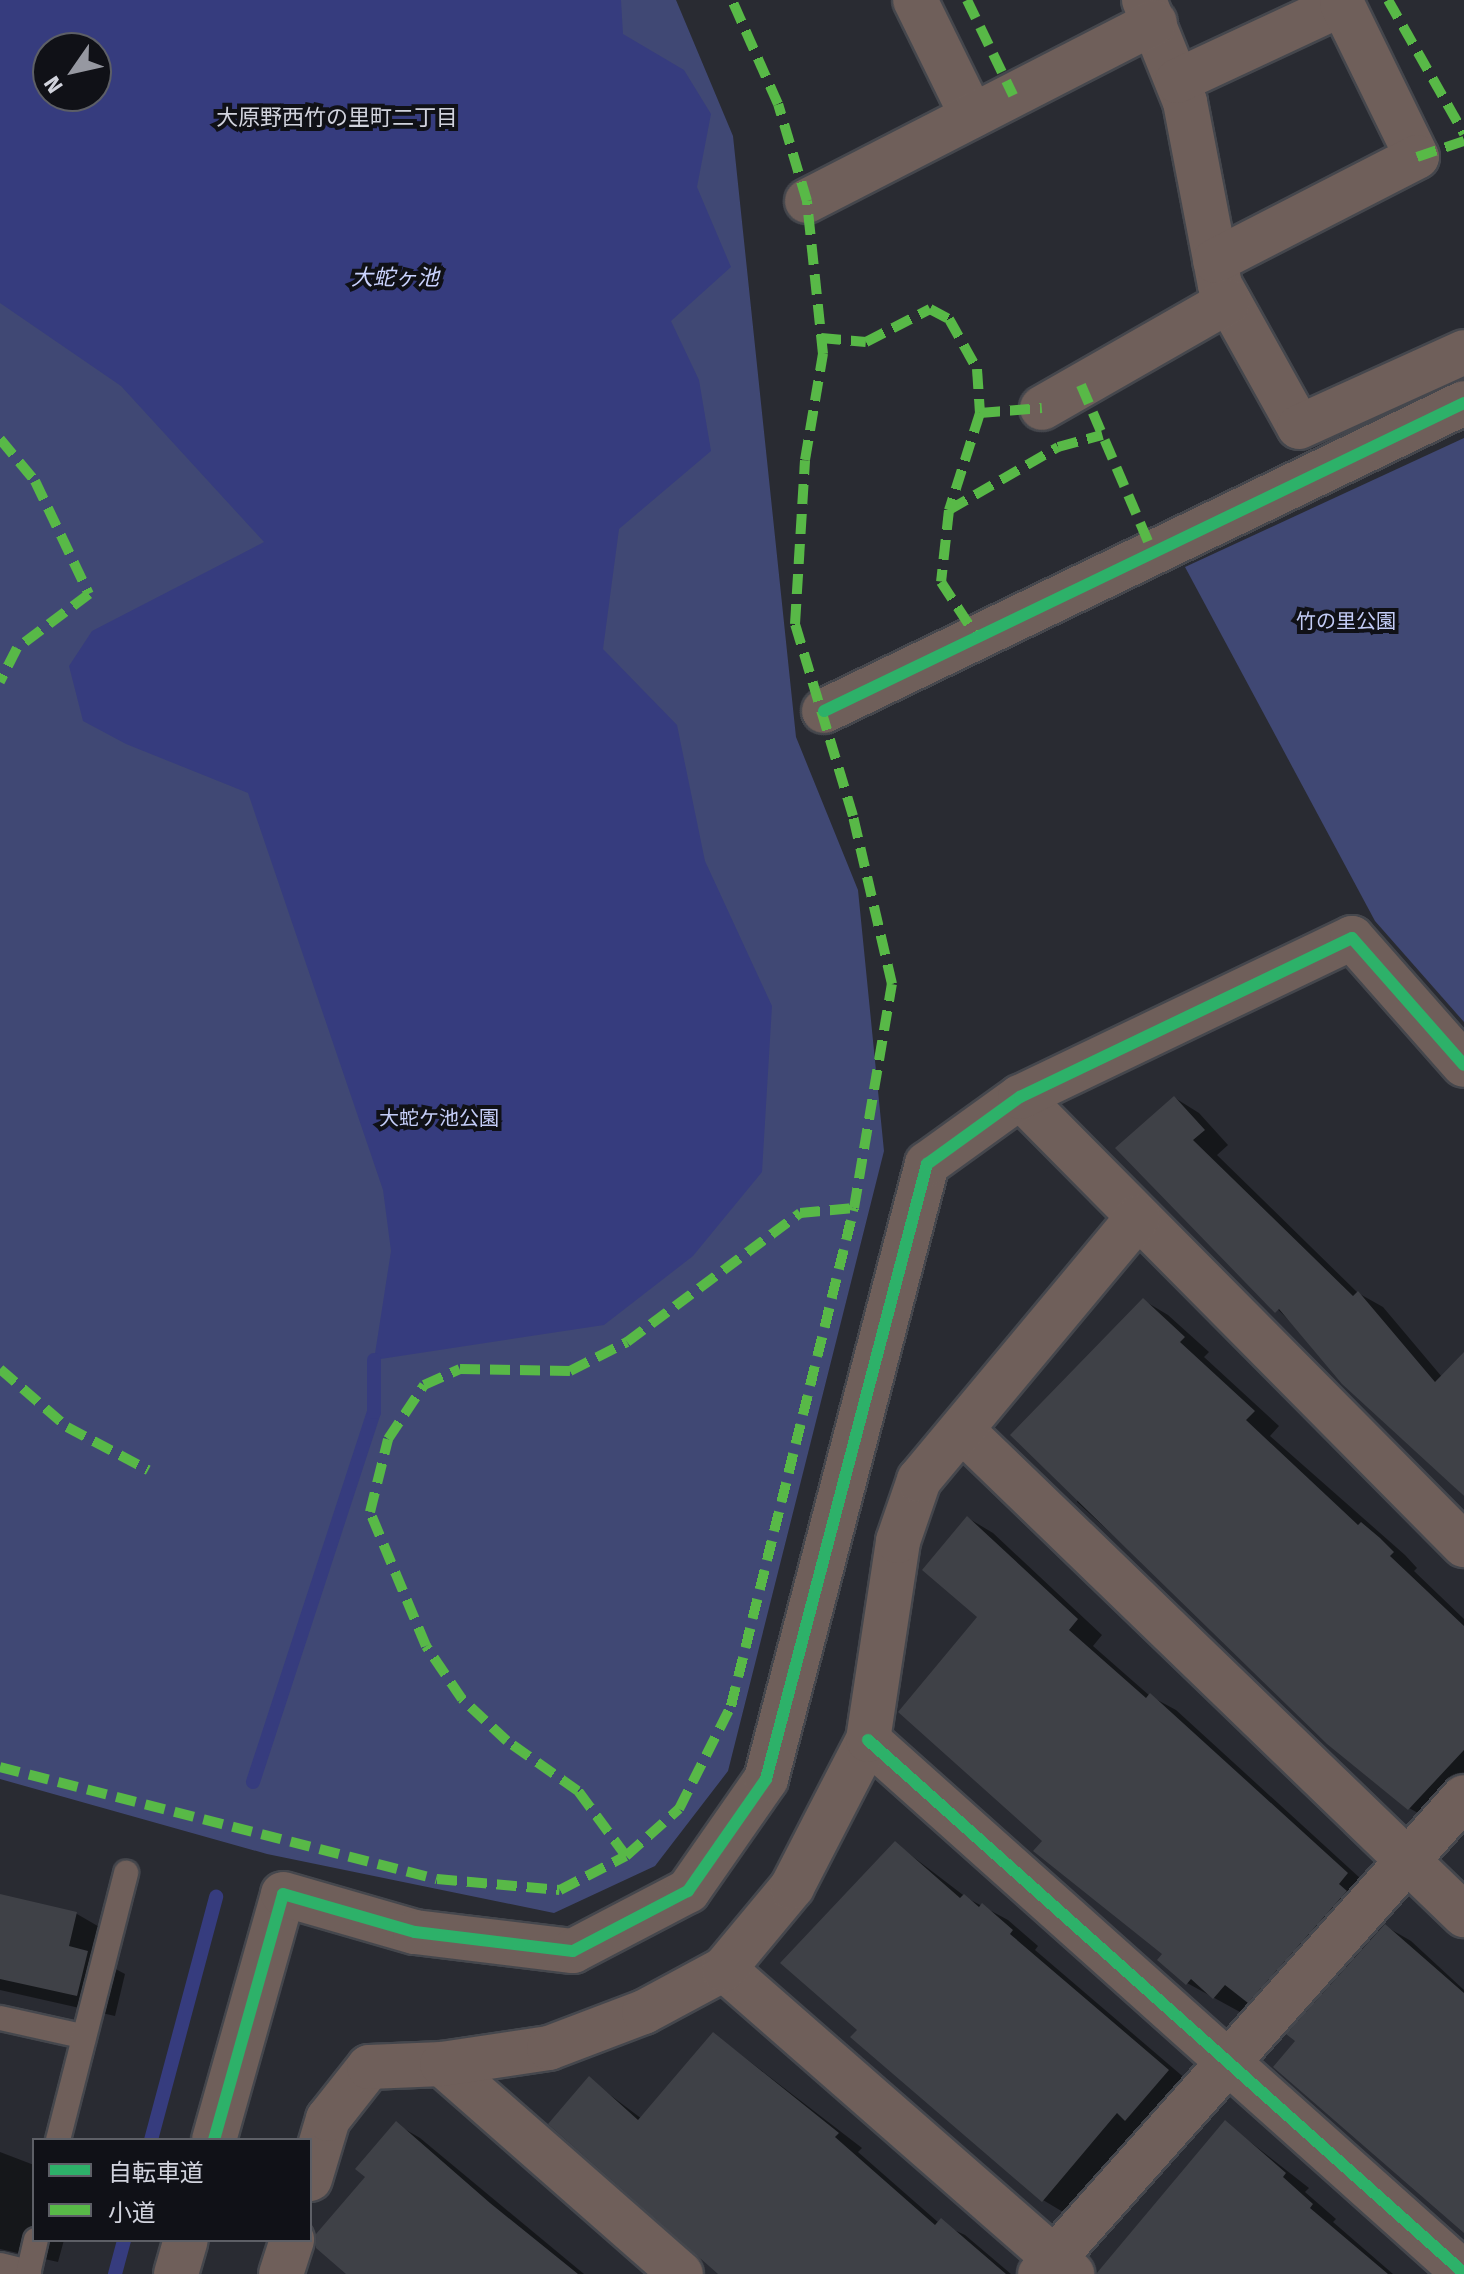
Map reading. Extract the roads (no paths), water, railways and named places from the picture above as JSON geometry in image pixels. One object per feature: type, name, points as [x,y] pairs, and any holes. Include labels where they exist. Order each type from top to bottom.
[{"type":"street","points":[[915,0],[972,116]]},
{"type":"street","points":[[1042,408],[1222,281],[1417,157],[1345,2],[1177,81]]},
{"type":"street","points":[[807,201],[972,116],[1150,11],[1177,81],[1222,281],[1299,427],[1464,352]]},
{"type":"street","points":[[824,711],[1464,403]]},
{"type":"street","points":[[215,2138],[283,1894],[415,1932],[573,1951],[688,1891],[766,1779],[927,1164],[1020,1097],[1352,938],[1464,1065]]},
{"type":"street","points":[[1020,1097],[1464,1545]]},
{"type":"street","points":[[312,2172],[328,2119],[369,2067],[442,2064],[549,2048],[644,2012],[724,1969],[792,1887],[868,1740],[898,1541],[919,1480],[963,1431],[1138,1217]]},
{"type":"street","points":[[963,1431],[1464,1915]]},
{"type":"street","points":[[868,1740],[1464,2273]]},
{"type":"street","points":[[724,1969],[1056,2269],[1228,2062],[1464,1797]]},
{"type":"street","points":[[442,2064],[681,2274]]},
{"type":"street","points":[[176,2274],[185,2242]]},
{"type":"street","points":[[281,2274],[291,2242]]},
{"type":"lane","points":[[58,2138],[81,2036],[126,1873]]},
{"type":"lane","points":[[0,2018],[81,2036]]},
{"type":"lane","points":[[0,2265],[28,2273],[36,2242]]},
{"type":"water","name":"大蛇ヶ池","points":[[0,0],[621,0],[623,34],[684,70],[711,114],[697,187],[731,267],[671,321],[699,380],[711,451],[619,529],[603,649],[677,725],[705,861],[772,1006],[762,1172],[693,1256],[604,1325],[374,1360],[391,1251],[383,1190],[248,793],[126,744],[83,721],[69,666],[92,631],[264,542],[121,386],[0,303]]},
{"type":"waterway","points":[[253,1782],[374,1412],[374,1360]]},
{"type":"waterway","points":[[152,2138],[216,1897]]},
{"type":"waterway","points":[[115,2274],[123,2242]]},
{"type":"district","name":"大原野西竹の里町二丁目","points":[[337,118]]},
{"type":"park label","name":"竹の里公園","points":[[1346,621]]},
{"type":"park label","name":"大蛇ケ池公園","points":[[439,1118]]}]
